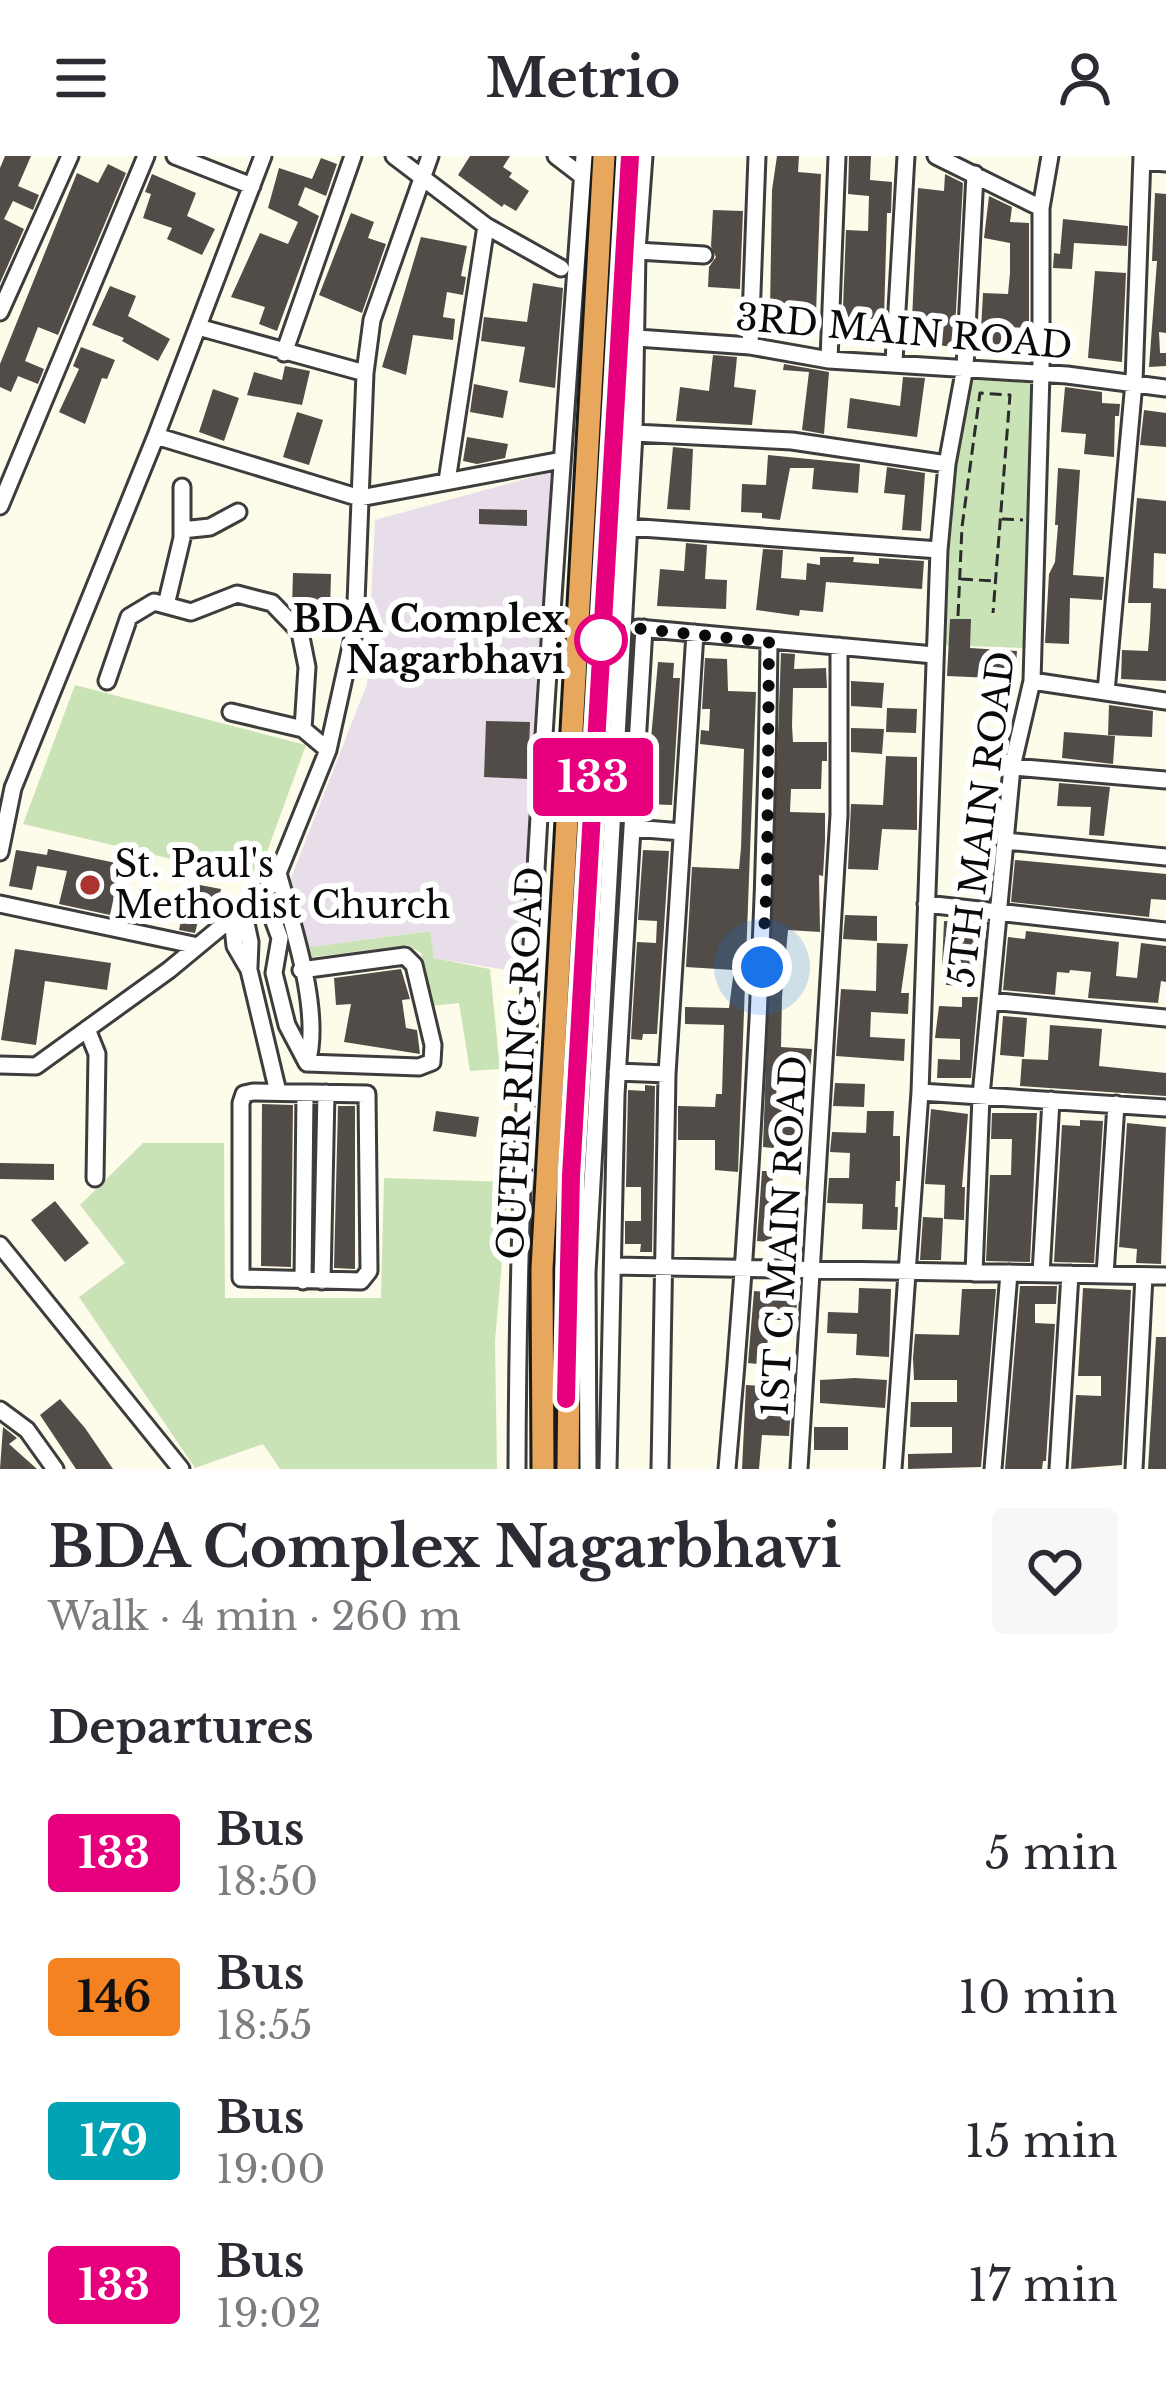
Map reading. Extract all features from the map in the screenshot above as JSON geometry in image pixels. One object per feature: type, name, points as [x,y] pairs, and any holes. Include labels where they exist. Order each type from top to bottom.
[{"type":"highway","name":"OUTER RING ROAD","points":[[543,1469],[544,1245],[604,156]]},
{"type":"highway","name":"OUTER RING ROAD","points":[[568,1469],[571,1176],[615,578],[630,156]]},
{"type":"street","points":[[0,312],[70,156]]},
{"type":"street","points":[[0,506],[146,156]]},
{"type":"street","points":[[175,156],[252,185]]},
{"type":"street","points":[[0,852],[14,788],[156,436],[262,156]]},
{"type":"street","points":[[284,353],[353,156]]},
{"type":"street","points":[[394,156],[487,226],[561,268]]},
{"type":"street","points":[[0,1065],[36,1066],[274,884],[328,750],[355,628],[365,373],[372,320],[430,156]]},
{"type":"street","points":[[556,156],[582,176]]},
{"type":"street","points":[[517,1469],[520,1142],[539,784],[584,156]]},
{"type":"street","points":[[588,1469],[587,1272],[623,627],[615,578],[628,527],[644,156]]},
{"type":"street","points":[[750,346],[758,156]]},
{"type":"street","points":[[829,360],[837,156]]},
{"type":"street","points":[[893,361],[906,156]]},
{"type":"street","points":[[936,156],[1041,208]]},
{"type":"street","name":"5TH MAIN ROAD","points":[[974,1273],[981,1096],[1012,767],[1032,681],[1041,208],[1050,156]]},
{"type":"street","points":[[1106,692],[1134,382],[1142,158],[1166,164]]},
{"type":"street","points":[[893,1469],[920,1092],[939,550],[947,464],[964,368],[975,174]]},
{"type":"street","points":[[447,481],[487,226]]},
{"type":"street","points":[[637,251],[704,255]]},
{"type":"street","points":[[198,327],[365,373]]},
{"type":"street","name":"3RD MAIN ROAD","points":[[637,338],[750,346],[829,360],[1041,373],[1166,388]]},
{"type":"street","points":[[634,433],[792,441],[947,464]]},
{"type":"street","points":[[156,436],[360,498],[562,460]]},
{"type":"street","points":[[166,605],[182,530],[182,487]]},
{"type":"street","points":[[182,530],[210,527],[238,512]]},
{"type":"street","points":[[628,527],[939,550]]},
{"type":"street","points":[[107,681],[129,616],[154,602],[190,613],[237,594],[272,603],[300,632],[307,667],[303,729]]},
{"type":"street","points":[[623,627],[934,655]]},
{"type":"street","points":[[608,1469],[617,1072],[644,628]]},
{"type":"street","points":[[660,1469],[668,1074],[695,633]]},
{"type":"street","points":[[727,1469],[745,1268],[767,881],[769,642]]},
{"type":"street","name":"1ST C MAIN ROAD","points":[[800,1469],[839,814],[839,646]]},
{"type":"street","points":[[1032,681],[1166,701]]},
{"type":"street","points":[[230,712],[303,729],[328,750]]},
{"type":"street","points":[[1012,767],[1166,780]]},
{"type":"street","points":[[633,828],[682,832]]},
{"type":"street","points":[[1006,841],[1166,857]]},
{"type":"street","points":[[278,873],[302,970],[311,1048],[307,1063]]},
{"type":"street","points":[[263,892],[280,938],[274,973],[286,1025],[307,1063]]},
{"type":"street","points":[[0,904],[198,946]]},
{"type":"street","points":[[926,904],[1166,931]]},
{"type":"street","points":[[237,913],[250,942],[248,970],[278,1092]]},
{"type":"street","points":[[302,970],[405,956],[414,965],[433,1046],[431,1062],[419,1067],[307,1063]]},
{"type":"street","points":[[990,1001],[1166,1018]]},
{"type":"street","points":[[87,1029],[97,1054],[95,1178]]},
{"type":"street","points":[[617,1072],[668,1074]]},
{"type":"street","points":[[920,1092],[1166,1108]]},
{"type":"street","points":[[305,1093],[313,1281]]},
{"type":"street","points":[[305,1093],[367,1094],[369,1270],[361,1281],[242,1278],[244,1094],[305,1093]]},
{"type":"street","points":[[313,1281],[326,1093]]},
{"type":"street","points":[[1041,1274],[1051,1100]]},
{"type":"street","points":[[1105,1275],[1116,1104]]},
{"type":"street","points":[[0,1245],[181,1469]]},
{"type":"street","points":[[613,1266],[1166,1276]]},
{"type":"street","points":[[993,1469],[1009,1273]]},
{"type":"street","points":[[1058,1469],[1070,1274]]},
{"type":"street","points":[[1134,1469],[1144,1276]]},
{"type":"street","points":[[0,1410],[27,1430],[55,1469]]},
{"type":"path","points":[[958,616],[980,393],[1010,395],[993,613]]},
{"type":"path","points":[[999,519],[1036,520]]},
{"type":"path","points":[[959,579],[994,581]]},
{"type":"shaded area","points":[[555,471],[525,973],[434,958],[429,931],[303,948],[289,883],[367,684],[375,520]]},
{"type":"green space","points":[[969,378],[1034,382],[1023,648],[942,645],[948,524]]},
{"type":"green space","points":[[75,685],[306,745],[257,879],[23,824]]},
{"type":"green space","points":[[430,931],[434,958],[490,969],[500,1069],[470,1071],[459,1003],[431,1006],[421,953],[408,945],[305,958],[303,948]]},
{"type":"green space","points":[[143,1143],[224,1143],[225,1298],[381,1298],[384,1178],[509,1182],[495,1341],[497,1469],[280,1469],[263,1444],[195,1468],[79,1297],[125,1263],[80,1205]]},
{"type":"building","points":[[5,156],[31,156],[18,186],[39,195],[33,210],[13,201],[4,219],[24,229],[0,283],[0,168]]},
{"type":"building","points":[[470,156],[510,156],[503,167],[529,191],[516,211],[502,207],[458,175]]},
{"type":"building","points":[[777,156],[799,156],[798,172],[821,174],[816,314],[770,309]]},
{"type":"building","points":[[849,156],[871,156],[870,180],[892,182],[884,319],[862,319],[862,333],[842,333],[846,230],[868,231],[869,196],[848,194]]},
{"type":"building","points":[[321,158],[337,164],[326,196],[305,187],[298,205],[319,216],[277,331],[259,324],[265,307],[231,297],[260,233],[288,244],[298,222],[268,208],[279,168],[312,179]]},
{"type":"building","points":[[108,164],[126,173],[58,335],[38,327],[25,361],[44,369],[38,384],[18,376],[11,392],[0,387],[0,364],[77,173],[98,183]]},
{"type":"building","points":[[152,174],[196,193],[187,216],[215,229],[202,255],[167,239],[172,228],[143,218]]},
{"type":"building","points":[[945,174],[963,183],[954,347],[911,342],[918,188],[944,191]]},
{"type":"building","points":[[1155,193],[1166,194],[1166,333],[1159,332],[1166,366],[1149,367],[1157,261],[1152,261]]},
{"type":"building","points":[[989,196],[1012,207],[1010,222],[1029,223],[1029,328],[1005,327],[1004,350],[980,349],[983,293],[1008,294],[1010,273],[1010,243],[984,238]]},
{"type":"building","points":[[713,210],[743,211],[740,289],[708,287],[709,267],[716,257],[711,246]]},
{"type":"building","points":[[351,213],[374,222],[368,238],[386,244],[362,313],[319,295]]},
{"type":"building","points":[[1063,219],[1128,226],[1127,246],[1074,243],[1072,269],[1053,268],[1054,253],[1060,254]]},
{"type":"building","points":[[421,237],[467,246],[461,276],[466,277],[463,295],[447,292],[443,317],[455,319],[453,340],[413,335],[406,375],[382,367]]},
{"type":"building","points":[[1095,271],[1126,273],[1122,362],[1088,358]]},
{"type":"building","points":[[533,283],[563,288],[555,388],[519,382],[525,347],[481,341],[484,317],[527,322]]},
{"type":"building","points":[[110,286],[136,296],[128,316],[170,339],[158,361],[122,341],[124,338],[92,325]]},
{"type":"building","points":[[81,347],[115,360],[107,379],[102,378],[85,424],[59,412],[79,369],[73,366]]},
{"type":"building","points":[[713,355],[737,357],[734,387],[756,390],[752,425],[676,421],[680,387],[709,391]]},
{"type":"building","points":[[784,364],[829,372],[824,434],[802,430],[809,372],[783,370]]},
{"type":"building","points":[[285,366],[310,371],[302,405],[247,395],[254,372],[282,380]]},
{"type":"building","points":[[903,377],[925,378],[917,437],[847,428],[850,398],[900,406]]},
{"type":"building","points":[[474,384],[508,391],[503,418],[470,412]]},
{"type":"building","points":[[1065,387],[1102,392],[1102,403],[1120,404],[1119,416],[1115,416],[1114,457],[1084,454],[1086,434],[1061,432]]},
{"type":"building","points":[[213,389],[239,398],[224,441],[199,432]]},
{"type":"building","points":[[1144,410],[1166,413],[1166,447],[1140,445]]},
{"type":"building","points":[[297,412],[323,420],[309,465],[283,457]]},
{"type":"building","points":[[467,437],[508,444],[505,458],[477,464],[463,461]]},
{"type":"building","points":[[673,447],[693,449],[690,510],[667,509]]},
{"type":"building","points":[[768,455],[860,464],[858,493],[812,489],[814,468],[790,468],[780,520],[741,512],[742,484],[766,485]]},
{"type":"building","points":[[887,467],[925,473],[921,531],[902,530],[905,495],[884,493]]},
{"type":"building","points":[[1058,468],[1080,470],[1073,575],[1104,577],[1102,600],[1070,598],[1069,644],[1045,643],[1058,525]]},
{"type":"building","points":[[1137,498],[1166,501],[1166,554],[1154,553],[1153,588],[1166,589],[1166,681],[1121,679],[1122,650],[1148,651],[1151,603],[1128,603]]},
{"type":"building","points":[[479,509],[527,510],[527,526],[479,524]]},
{"type":"building","points":[[686,543],[707,545],[705,579],[727,580],[726,609],[657,606],[660,569],[684,571]]},
{"type":"building","points":[[763,549],[783,550],[781,578],[806,580],[807,563],[820,565],[820,557],[854,557],[853,562],[879,564],[879,558],[924,561],[922,589],[826,582],[823,612],[800,610],[799,616],[756,610]]},
{"type":"building","points":[[293,573],[331,574],[330,612],[292,607]]},
{"type":"building","points":[[950,619],[971,619],[970,648],[1017,651],[1015,679],[947,676]]},
{"type":"building","points":[[781,653],[795,654],[794,669],[826,668],[827,688],[793,688],[792,726],[793,742],[827,742],[827,761],[822,761],[821,789],[791,789],[790,812],[825,813],[825,841],[823,876],[819,875],[820,932],[788,930],[782,997],[781,1047],[812,1049],[810,1069],[778,1066],[776,1098],[807,1100],[805,1142],[774,1140],[774,1148],[763,1147]]},
{"type":"building","points":[[705,658],[727,659],[728,691],[756,692],[738,1172],[715,1170],[715,1140],[678,1140],[678,1106],[715,1107],[716,1094],[722,1094],[724,1025],[685,1024],[685,1007],[729,1008],[734,970],[686,967],[692,867],[739,869],[741,848],[744,749],[700,744],[701,730],[709,731],[710,709],[702,709]]},
{"type":"building","points":[[658,662],[674,663],[673,678],[680,678],[672,805],[645,804]]},
{"type":"building","points":[[851,681],[884,683],[882,708],[851,706]]},
{"type":"building","points":[[1109,705],[1153,711],[1152,737],[1108,735]]},
{"type":"building","points":[[887,708],[917,709],[916,733],[886,732]]},
{"type":"building","points":[[486,721],[530,722],[528,779],[484,777]]},
{"type":"building","points":[[851,728],[884,729],[882,754],[851,752]]},
{"type":"building","points":[[1064,732],[1115,736],[1113,764],[1062,758]]},
{"type":"building","points":[[886,756],[917,757],[917,830],[882,829],[878,870],[848,869],[851,804],[883,805]]},
{"type":"building","points":[[1059,783],[1110,787],[1104,836],[1089,835],[1091,807],[1057,806]]},
{"type":"building","name":"St. Paul's Methodist Church","points":[[48,849],[121,864],[110,915],[59,904],[67,871],[37,866],[32,890],[9,886],[16,850],[47,855]]},
{"type":"building","points":[[643,850],[669,851],[657,1034],[643,1034],[642,1040],[631,1039],[637,942],[656,943],[657,921],[638,920]]},
{"type":"building","points":[[1015,860],[1166,874],[1166,900],[1151,899],[1149,917],[1011,902]]},
{"type":"building","points":[[189,883],[221,889],[216,913],[207,911],[195,933],[179,930]]},
{"type":"building","points":[[845,915],[877,916],[877,941],[843,939]]},
{"type":"building","points":[[944,921],[985,923],[980,966],[963,965],[962,986],[946,985]]},
{"type":"building","points":[[1026,931],[1119,942],[1116,976],[1137,978],[1141,943],[1166,946],[1166,982],[1161,981],[1158,1003],[1088,998],[1091,972],[1070,970],[1057,972],[1055,995],[1003,990],[1008,937],[1025,939]]},
{"type":"building","points":[[877,943],[908,944],[901,993],[909,993],[908,1014],[871,1012],[870,1037],[905,1039],[904,1061],[836,1056],[841,989],[876,991]]},
{"type":"building","points":[[15,949],[111,963],[107,990],[45,981],[36,1045],[1,1040]]},
{"type":"building","points":[[401,969],[410,999],[402,1000],[406,1028],[417,1030],[420,1054],[344,1042],[351,1004],[336,1005],[334,978]]},
{"type":"building","points":[[962,997],[978,997],[971,1078],[937,1078],[938,1059],[960,1060],[960,1039],[935,1038],[939,1006],[962,1007]]},
{"type":"building","points":[[1003,1016],[1027,1018],[1024,1057],[1000,1055]]},
{"type":"building","points":[[1050,1025],[1102,1029],[1099,1066],[1166,1073],[1166,1096],[1020,1086],[1022,1059],[1048,1060]]},
{"type":"building","points":[[835,1083],[865,1084],[864,1107],[833,1106]]},
{"type":"building","points":[[645,1085],[655,1086],[652,1252],[640,1252],[641,1244],[625,1244],[625,1221],[641,1221],[641,1187],[626,1187],[628,1090],[645,1091]]},
{"type":"building","points":[[262,1104],[293,1105],[291,1267],[261,1266]]},
{"type":"building","points":[[338,1106],[355,1106],[355,1269],[334,1268]]},
{"type":"building","points":[[931,1109],[968,1114],[964,1220],[944,1219],[945,1185],[925,1184]]},
{"type":"building","points":[[436,1111],[479,1117],[476,1137],[433,1131]]},
{"type":"building","points":[[867,1111],[894,1111],[893,1136],[900,1136],[897,1230],[862,1229],[863,1204],[827,1203],[829,1178],[849,1178],[850,1153],[830,1152],[832,1132],[866,1133]]},
{"type":"building","points":[[992,1113],[1037,1113],[1030,1262],[986,1261],[990,1175],[1011,1175],[1012,1139],[991,1139]]},
{"type":"building","points":[[1080,1120],[1103,1121],[1094,1263],[1054,1262],[1062,1125],[1080,1126]]},
{"type":"building","points":[[1127,1123],[1166,1127],[1161,1264],[1136,1263],[1137,1249],[1119,1247]]},
{"type":"building","points":[[0,1163],[54,1164],[54,1180],[0,1179]]},
{"type":"building","points":[[762,1171],[773,1171],[772,1242],[757,1241]]},
{"type":"building","points":[[55,1201],[89,1243],[65,1262],[31,1220]]},
{"type":"building","points":[[923,1217],[943,1218],[941,1260],[920,1260]]},
{"type":"building","points":[[1020,1286],[1057,1286],[1056,1304],[1035,1304],[1035,1323],[1055,1324],[1042,1469],[1005,1469]]},
{"type":"building","points":[[859,1288],[891,1289],[889,1357],[856,1355],[857,1334],[827,1333],[828,1312],[858,1313]]},
{"type":"building","points":[[1083,1288],[1131,1290],[1122,1465],[1071,1469],[1076,1395],[1101,1396],[1101,1376],[1078,1376]]},
{"type":"building","points":[[962,1289],[996,1289],[981,1467],[908,1469],[908,1454],[952,1453],[952,1427],[910,1427],[911,1402],[957,1402],[957,1380],[914,1380],[913,1358],[915,1334],[959,1335]]},
{"type":"building","points":[[754,1291],[767,1292],[767,1299],[797,1298],[796,1320],[769,1320],[766,1365],[748,1363]]},
{"type":"building","points":[[1156,1337],[1166,1337],[1166,1469],[1148,1469]]},
{"type":"building","points":[[820,1380],[887,1380],[885,1408],[820,1403]]},
{"type":"building","points":[[746,1385],[792,1392],[789,1436],[762,1435],[759,1469],[742,1469]]},
{"type":"building","points":[[60,1399],[113,1469],[76,1469],[40,1415]]},
{"type":"building","points":[[3,1427],[17,1438],[9,1444],[37,1469],[0,1469]]},
{"type":"building","points":[[814,1427],[848,1427],[848,1450],[814,1450]]},
{"type":"bus line","name":"133","points":[[566,1399],[571,1176],[630,156]]},
{"type":"place","name":"BDA Complex Nagarbhavi","points":[[601,640]]},
{"type":"place","name":"St. Paul's Methodist Church","points":[[90,885]]},
{"type":"route","points":[[601,640],[623,627],[769,642],[762,967]]}]
